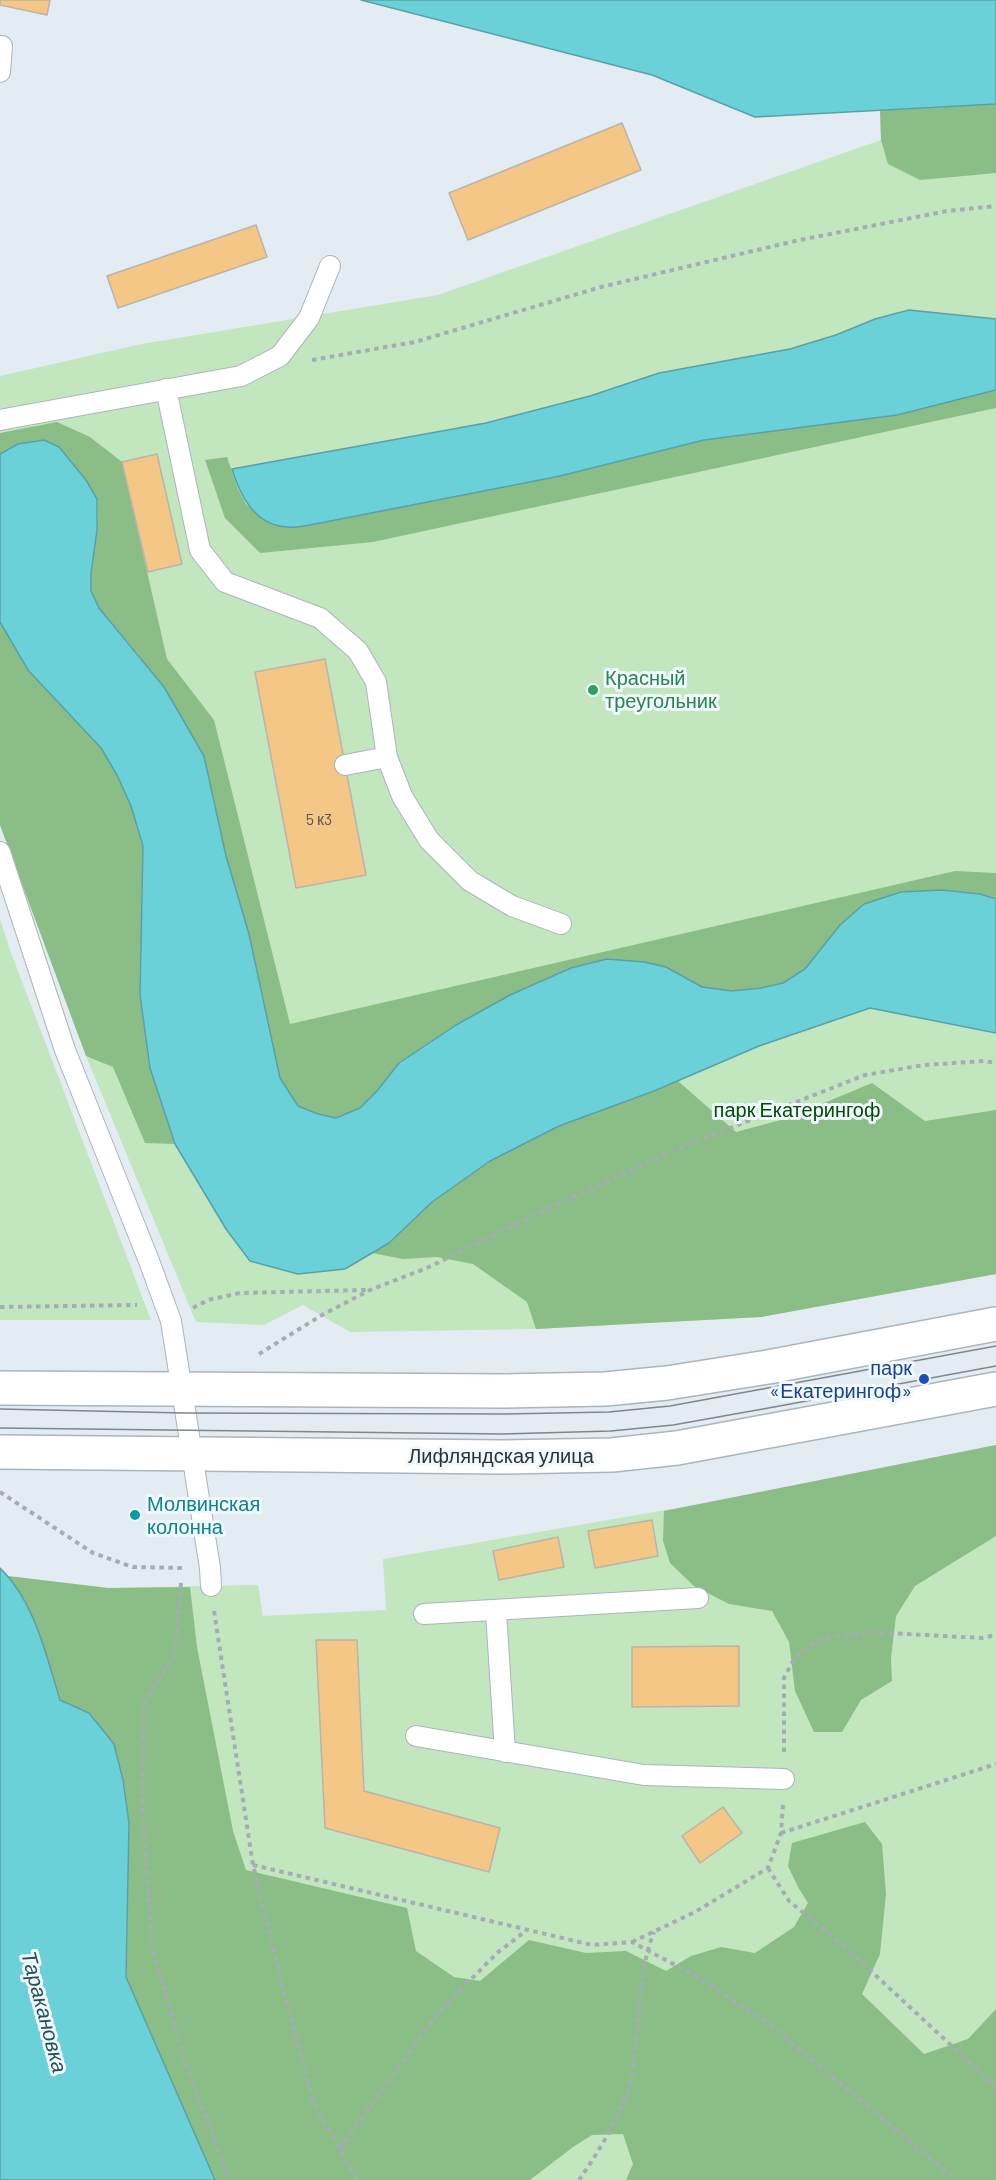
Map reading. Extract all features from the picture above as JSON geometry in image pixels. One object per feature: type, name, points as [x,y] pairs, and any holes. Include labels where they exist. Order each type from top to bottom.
[{"type":"main road","points":[[0,1388],[504,1391],[605,1389],[667,1383],[768,1367],[996,1324]]},
{"type":"main road","name":"Лифляндская улица","points":[[0,1452],[504,1457],[612,1455],[677,1448],[996,1389]]},
{"type":"lane","points":[[0,46],[2,46],[0,72]]},
{"type":"lane","points":[[0,420],[241,376],[280,356],[309,318],[330,266]]},
{"type":"lane","points":[[166,389],[200,550],[225,582],[320,618],[358,651],[376,682],[387,757],[402,796],[429,840],[470,881],[512,906],[561,924]]},
{"type":"lane","points":[[345,765],[387,757]]},
{"type":"lane","points":[[0,852],[65,1050],[168,1313],[210,1577]]},
{"type":"lane","points":[[424,1614],[496,1612],[698,1598]]},
{"type":"lane","points":[[496,1612],[505,1752]]},
{"type":"lane","points":[[416,1736],[644,1775],[762,1776],[784,1779]]},
{"type":"path","points":[[304,361],[415,342],[601,287],[795,241],[947,212],[996,206]]},
{"type":"path","points":[[254,1358],[322,1315],[370,1290],[427,1268],[553,1206],[687,1145],[865,1075],[924,1065],[984,1061],[996,1063]]},
{"type":"path","points":[[0,1306],[168,1313],[208,1300],[240,1293],[323,1293],[370,1290]]},
{"type":"path","points":[[0,1492],[93,1553],[132,1567],[182,1568],[210,1577],[253,1865],[313,2101],[357,2180]]},
{"type":"path","points":[[182,1568],[175,1654],[144,1703],[142,1805],[152,1946],[182,2052],[229,2180]]},
{"type":"path","points":[[781,1833],[996,1764]]},
{"type":"path","points":[[253,1865],[592,1945],[632,1942],[692,1974],[768,2023],[956,2180]]},
{"type":"path","points":[[768,1868],[789,1901],[844,1946],[996,2087]]},
{"type":"path","points":[[340,2149],[439,2012],[497,1953],[528,1929]]},
{"type":"path","points":[[579,2180],[615,2120],[632,2074],[641,1978],[647,1950],[654,1932]]},
{"type":"green space","name":"парк Екатерингоф","points":[[996,104],[996,1274],[761,1317],[536,1329],[350,1332],[303,1305],[264,1325],[196,1322],[86,1056],[0,825],[0,376],[142,344],[438,295],[881,140],[880,110]]},
{"type":"green space","points":[[996,104],[996,173],[920,180],[888,164],[881,140],[880,110]]},
{"type":"green space","points":[[996,390],[996,408],[373,542],[260,553],[225,518],[205,460],[227,457],[246,504],[263,519],[285,527],[310,525],[560,476],[704,440],[897,415]]},
{"type":"green space","points":[[57,422],[90,437],[122,462],[167,659],[214,720],[290,1024],[955,871],[996,873],[996,899],[980,894],[941,890],[901,892],[840,925],[805,969],[783,983],[761,988],[732,991],[702,987],[666,967],[510,995],[456,1025],[399,1063],[360,1108],[336,1118],[298,1106],[280,1078],[249,934],[226,856],[138,654],[99,608],[91,591],[98,512],[97,499],[86,480],[59,447],[44,440],[18,444],[0,454],[0,433]]},
{"type":"green space","points":[[0,622],[28,670],[101,748],[117,775],[131,806],[144,846],[140,995],[150,1068],[175,1144],[145,1143],[113,1067],[86,1056],[0,825]]},
{"type":"green space","points":[[0,919],[10,950],[151,1320],[0,1320]]},
{"type":"green space","points":[[678,1081],[736,1132],[788,1118],[872,1083],[925,1121],[996,1110],[996,1274],[761,1317],[536,1329],[527,1302],[473,1264],[437,1257],[403,1259],[372,1253],[389,1243],[432,1202],[490,1161],[559,1126]]},
{"type":"green space","points":[[996,1445],[996,2180],[215,2180],[126,1977],[129,1823],[25,1601],[8,1576],[108,1588],[258,1585],[263,1616],[386,1610],[383,1559],[741,1497]]},
{"type":"green space","points":[[996,1445],[996,1536],[915,1586],[896,1616],[891,1658],[892,1681],[861,1700],[842,1732],[814,1732],[795,1691],[789,1642],[772,1611],[729,1604],[694,1586],[670,1563],[663,1541],[664,1511]]},
{"type":"green space","points":[[8,1576],[108,1588],[190,1587],[197,1647],[233,1831],[246,1870],[407,1908],[416,1951],[454,1977],[480,1981],[529,1940],[586,1953],[626,1951],[666,1971],[691,1956],[721,1947],[755,1953],[794,1927],[808,1903],[788,1866],[792,1843],[865,1822],[882,1844],[886,1894],[880,1954],[862,1994],[924,2054],[968,2039],[996,2009],[996,2180],[626,2180],[633,2164],[623,2134],[592,2135],[530,2180],[215,2180],[126,1977],[129,1823],[89,1713],[60,1700],[33,1621]]},
{"type":"water","points":[[361,0],[996,0],[996,104],[755,117],[652,75]]},
{"type":"water","points":[[909,310],[996,319],[996,390],[897,415],[704,440],[560,476],[296,527],[275,525],[257,515],[239,489],[232,469],[486,423],[590,396],[659,373],[790,349],[836,335],[875,319]]},
{"type":"water","points":[[44,440],[59,447],[86,480],[97,499],[97,530],[91,591],[99,608],[164,687],[204,756],[226,856],[249,934],[280,1078],[298,1106],[336,1118],[360,1108],[399,1063],[456,1025],[510,995],[571,968],[607,959],[644,962],[666,967],[702,987],[732,991],[783,983],[805,969],[840,925],[864,904],[901,892],[941,890],[980,894],[996,899],[996,1033],[870,1008],[759,1046],[654,1091],[559,1126],[490,1161],[432,1202],[389,1243],[345,1269],[298,1274],[250,1261],[226,1229],[175,1144],[150,1068],[140,995],[143,846],[131,806],[117,775],[101,748],[28,670],[0,622],[0,454],[18,444]]},
{"type":"water","name":"Таракановка","points":[[0,1568],[12,1582],[31,1613],[60,1700],[89,1713],[114,1744],[123,1780],[129,1823],[126,1977],[215,2180],[0,2180]]},
{"type":"building","points":[[0,0],[50,0],[47,15],[0,5]]},
{"type":"building","points":[[622,123],[641,170],[468,240],[449,193]]},
{"type":"building","points":[[256,225],[267,257],[118,308],[107,276]]},
{"type":"building","points":[[157,454],[182,564],[148,572],[122,462]]},
{"type":"building","points":[[325,659],[366,875],[296,888],[255,672]]},
{"type":"building","points":[[652,1520],[658,1556],[595,1568],[588,1531]]},
{"type":"building","points":[[558,1537],[564,1567],[499,1580],[493,1551]]},
{"type":"building","points":[[316,1640],[357,1640],[364,1791],[500,1828],[489,1872],[325,1828]]},
{"type":"building","points":[[739,1646],[739,1706],[632,1707],[632,1647]]},
{"type":"building","points":[[723,1807],[742,1833],[700,1863],[682,1836]]},
{"type":"tram line","points":[[0,1409],[184,1413],[609,1412],[670,1406],[996,1346]]},
{"type":"tram line","points":[[0,1428],[502,1434],[611,1431],[673,1425],[996,1366]]},
{"type":"place","name":"Красный треугольник","points":[[593,690]]},
{"type":"place","name":"парк «Екатерингоф»","points":[[924,1379]]},
{"type":"place","name":"Молвинская колонна","points":[[135,1515]]}]
